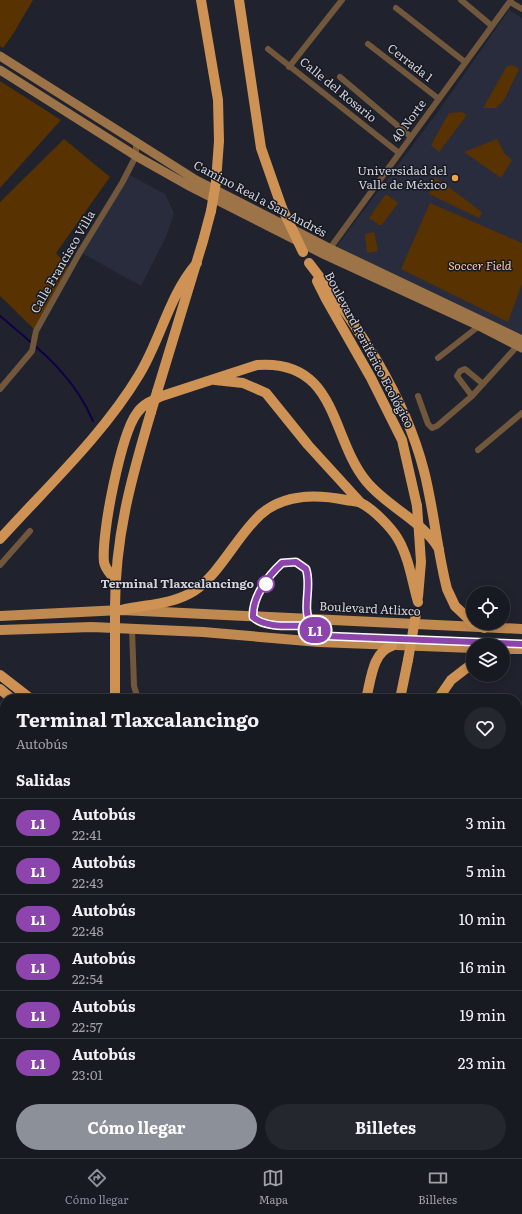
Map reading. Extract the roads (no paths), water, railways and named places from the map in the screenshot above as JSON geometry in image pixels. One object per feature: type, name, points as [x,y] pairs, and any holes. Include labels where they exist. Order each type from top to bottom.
[{"type":"highway","points":[[115,694],[115,580],[122,518],[134,467],[197,263],[211,211],[216,182],[220,141],[218,100],[201,0]]},
{"type":"highway","name":"Boulevard Periférico Ecológico","points":[[239,0],[261,148],[282,208],[326,299],[372,378],[402,440],[417,506],[421,562],[418,602],[401,694]]},
{"type":"highway","points":[[0,538],[97,432],[119,405],[149,358],[180,286],[197,263]]},
{"type":"highway","points":[[309,263],[371,350],[404,415],[424,470],[439,549],[450,595],[459,611],[466,617]]},
{"type":"highway","points":[[115,580],[106,567],[105,548],[118,464],[132,421],[139,409],[162,396],[213,380],[244,368],[266,365],[295,371],[314,383],[326,397],[354,460],[366,481],[382,497],[427,532],[439,549]]},
{"type":"highway","points":[[213,380],[243,382],[266,393],[308,444],[360,502],[386,524],[399,540],[407,559],[418,602]]},
{"type":"highway","points":[[121,610],[171,601],[193,592],[205,582],[260,514],[277,504],[292,499],[320,496],[360,502]]},
{"type":"highway","points":[[367,694],[377,657],[384,649],[392,646]]},
{"type":"highway","points":[[441,694],[451,680],[466,668]]},
{"type":"highway","points":[[0,675],[25,694]]},
{"type":"main road","name":"Camino Real a San Andrés","points":[[0,56],[196,180],[327,252],[521,344]]},
{"type":"main road","name":"Camino Real a San Andrés","points":[[0,70],[136,156],[327,252],[479,326],[521,344]]},
{"type":"main road","points":[[39,95],[44,84]]},
{"type":"main road","name":"Boulevard Atlixco","points":[[0,616],[121,610],[466,627]]},
{"type":"main road","points":[[203,632],[204,613]]},
{"type":"main road","points":[[0,630],[92,628],[132,629],[203,632],[319,642],[466,648]]},
{"type":"main road","name":"Boulevard Atlixco","points":[[510,629],[522,629]]},
{"type":"main road","points":[[510,649],[522,649]]},
{"type":"street","name":"Calle del Rosario","points":[[342,0],[289,68],[399,153]]},
{"type":"street","points":[[460,0],[492,26]]},
{"type":"street","points":[[510,1],[522,9]]},
{"type":"street","name":"40 Norte","points":[[327,252],[510,1]]},
{"type":"street","points":[[396,8],[465,62]]},
{"type":"street","name":"Cerrada 1","points":[[368,44],[439,99]]},
{"type":"street","points":[[268,49],[289,68]]},
{"type":"street","points":[[340,77],[411,137]]},
{"type":"street","name":"Calle Francisco Villa","points":[[0,389],[32,351],[36,331],[80,252],[122,183],[136,156],[136,142]]},
{"type":"street","points":[[438,358],[479,326]]},
{"type":"street","points":[[418,396],[428,424],[432,428],[437,426],[472,396],[521,344]]},
{"type":"street","points":[[472,396],[457,376],[460,371],[465,369],[483,384]]},
{"type":"street","points":[[478,450],[522,413]]},
{"type":"street","points":[[0,565],[30,531]]},
{"type":"street","points":[[132,629],[134,686],[136,694]]},
{"type":"waterway","points":[[0,316],[28,339],[65,376],[85,404],[93,421]]},
{"type":"place","name":"Universidad del Valle de México","points":[[455,178]]},
{"type":"place","name":"Terminal Tlaxcalancingo","points":[[266,584]]},
{"type":"park label","name":"Soccer Field","points":[[480,266]]}]
